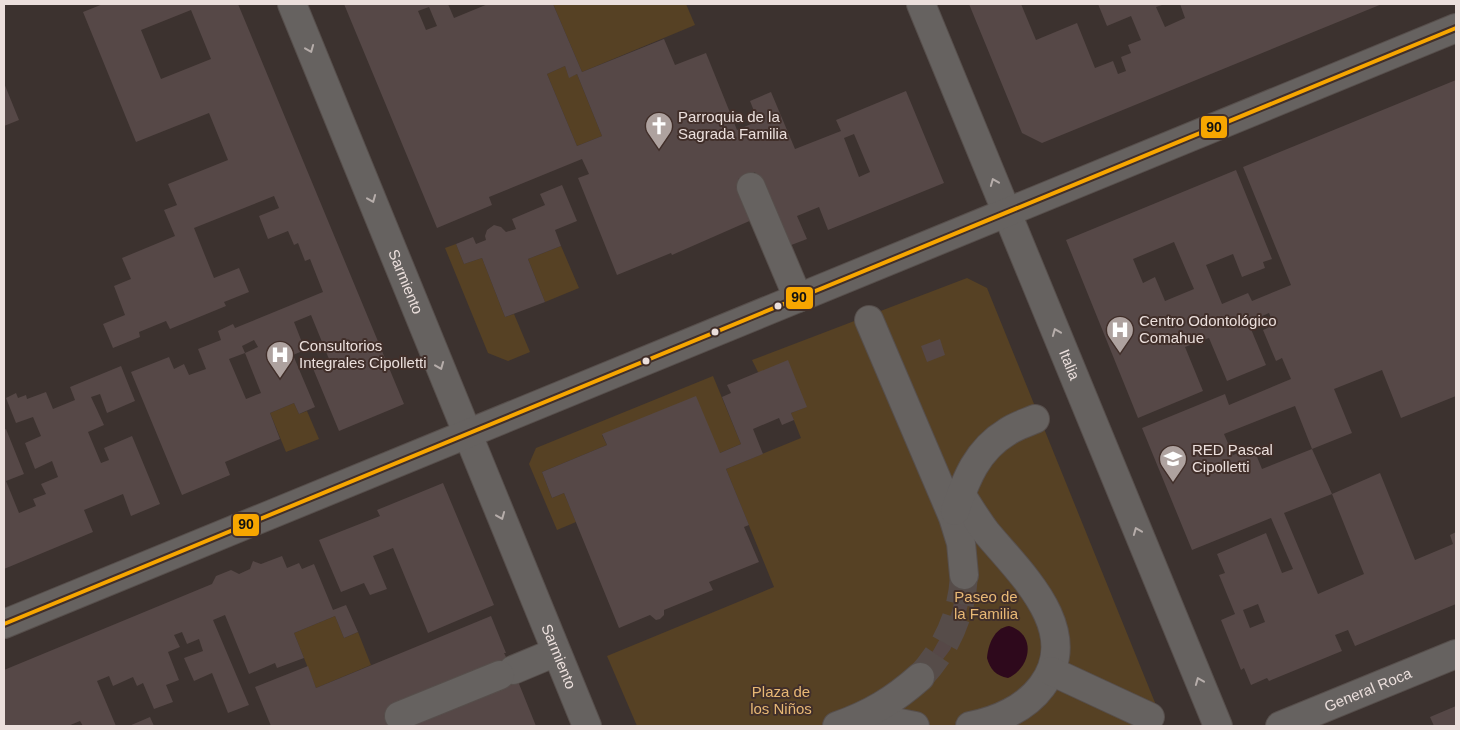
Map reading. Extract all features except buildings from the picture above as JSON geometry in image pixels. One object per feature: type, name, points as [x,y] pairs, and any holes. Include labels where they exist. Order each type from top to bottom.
[{"type":"street","name":"Sarmiento","points":[[292,4],[587,726]]},
{"type":"street","name":"Italia","points":[[921,4],[1218,726]]},
{"type":"street","points":[[4,624],[1456,28]]},
{"type":"street","points":[[751,187],[798,298]]},
{"type":"street","points":[[869,320],[957,505],[964,575]]},
{"type":"street","points":[[957,505],[972,468],[987,448],[1008,431],[1035,419]]},
{"type":"street","points":[[957,505],[986,532],[1033,587],[1052,625],[1055,650],[1051,671],[1038,692],[1015,710],[988,722],[970,726]]},
{"type":"street","points":[[400,716],[556,652]]},
{"type":"street","name":"General Roca","points":[[1280,726],[1456,654]]},
{"type":"street","points":[[1051,671],[1150,717]]},
{"type":"street","points":[[837,726],[864,716],[891,701],[920,677]]},
{"type":"street","points":[[864,716],[915,726]]},
{"type":"green space","points":[[553,4],[686,4],[695,25],[582,72]]},
{"type":"green space","points":[[565,66],[569,77],[577,74],[602,136],[577,146],[547,74]]},
{"type":"green space","points":[[456,244],[464,264],[482,258],[505,317],[514,314],[530,352],[508,361],[488,353],[445,248]]},
{"type":"green space","points":[[561,246],[579,288],[545,302],[528,259]]},
{"type":"green space","name":"Paseo de la Familia","points":[[967,278],[987,288],[1156,705],[1150,726],[637,726],[607,656],[774,587],[726,469],[801,438],[791,413],[806,407],[758,372],[752,360]]},
{"type":"green space","points":[[713,376],[741,444],[720,453],[602,435],[607,445],[542,472],[552,498],[564,493],[576,522],[557,530],[529,464],[536,448]]},
{"type":"green space","points":[[294,403],[299,414],[307,411],[319,439],[286,452],[270,413]]},
{"type":"green space","points":[[335,616],[344,638],[358,632],[371,665],[316,688],[294,633]]},
{"type":"shaded area","points":[[1009,626],[1018,630],[1024,636],[1028,651],[1022,667],[1008,678],[1000,676],[994,671],[987,658],[993,638],[999,630]]},
{"type":"tunnel","points":[[920,677],[938,654],[951,630],[960,603],[964,575]]},
{"type":"transit line","name":"90","points":[[4,624],[1456,28]]},
{"type":"place","name":"Parroquia de la Sagrada Familia","points":[[659,150]]},
{"type":"place","name":"Centro Odontológico Comahue","points":[[1120,354]]},
{"type":"place","name":"Consultorios Integrales Cipolletti","points":[[280,379]]},
{"type":"place","name":"RED Pascal Cipolletti","points":[[1173,483]]},
{"type":"park label","name":"Plaza de los Niños","points":[[781,700]]}]
